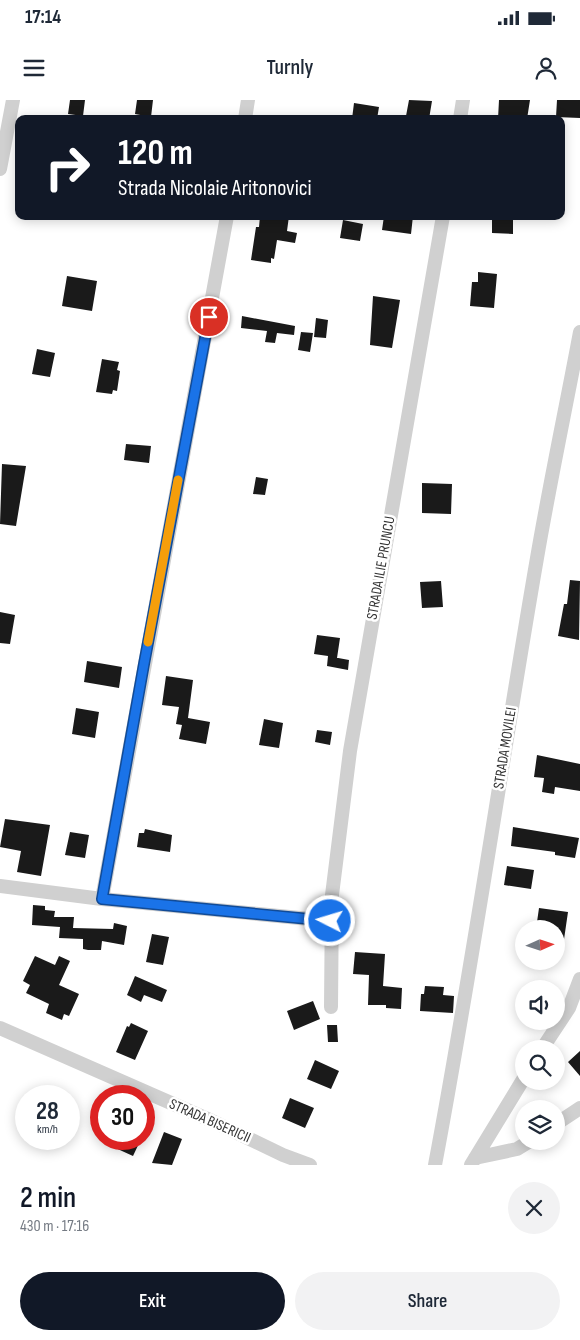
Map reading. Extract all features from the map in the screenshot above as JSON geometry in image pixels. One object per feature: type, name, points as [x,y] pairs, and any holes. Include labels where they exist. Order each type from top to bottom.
[{"type":"street","points":[[0,169],[13,100]]},
{"type":"street","points":[[246,115],[248,100]]},
{"type":"street","points":[[461,115],[463,100]]},
{"type":"street","points":[[102,899],[227,220]]},
{"type":"street","name":"STRADA ILIE PRUNCU","points":[[331,1007],[330,921],[334,868],[350,751],[442,220]]},
{"type":"street","name":"STRADA MOVILEI","points":[[435,1165],[468,991],[492,824],[537,555],[580,332]]},
{"type":"street","points":[[0,886],[102,899],[330,921]]},
{"type":"street","points":[[549,1040],[574,1007],[580,979]]},
{"type":"street","name":"STRADA BISERICII","points":[[0,1028],[212,1121],[282,1155],[310,1165]]},
{"type":"street","points":[[473,1162],[517,1090]]},
{"type":"street","points":[[565,1118],[580,1108]]},
{"type":"street","points":[[473,1162],[515,1150]]},
{"type":"building","points":[[70,100],[85,100],[83,115],[68,114]]},
{"type":"building","points":[[137,100],[153,100],[151,115],[135,114]]},
{"type":"building","points":[[409,100],[432,101],[430,115],[406,115]]},
{"type":"building","points":[[499,100],[530,100],[528,115],[498,115]]},
{"type":"building","points":[[557,100],[580,100],[580,118],[556,115]]},
{"type":"building","points":[[354,103],[379,107],[378,115],[352,115]]},
{"type":"building","points":[[260,220],[288,220],[287,231],[297,233],[295,243],[277,240],[274,259],[271,258],[271,263],[251,260],[256,227],[259,227]]},
{"type":"building","points":[[343,220],[363,224],[360,241],[340,238]]},
{"type":"building","points":[[383,220],[413,220],[411,234],[382,230]]},
{"type":"building","points":[[492,220],[513,220],[513,234],[492,233]]},
{"type":"building","points":[[478,272],[497,274],[494,308],[470,306],[472,282],[478,282]]},
{"type":"building","points":[[67,276],[97,281],[92,311],[62,306]]},
{"type":"building","points":[[373,296],[400,300],[392,348],[370,345]]},
{"type":"building","points":[[242,316],[295,326],[294,335],[277,333],[275,343],[265,342],[267,331],[241,328]]},
{"type":"building","points":[[316,318],[328,320],[326,338],[314,337]]},
{"type":"building","points":[[301,332],[313,333],[310,352],[298,350]]},
{"type":"building","points":[[37,349],[55,353],[50,377],[32,374]]},
{"type":"building","points":[[102,359],[119,362],[117,370],[120,371],[117,391],[113,390],[112,394],[96,392]]},
{"type":"building","points":[[126,444],[151,446],[149,463],[124,460]]},
{"type":"building","points":[[2,464],[26,466],[16,526],[0,524]]},
{"type":"building","points":[[256,477],[268,479],[265,495],[253,494]]},
{"type":"building","points":[[422,483],[452,484],[451,514],[422,513]]},
{"type":"building","points":[[570,580],[580,581],[579,640],[558,636],[564,604],[567,604]]},
{"type":"building","points":[[441,581],[443,607],[422,608],[420,582]]},
{"type":"building","points":[[0,612],[15,615],[10,644],[0,643]]},
{"type":"building","points":[[317,635],[340,638],[337,658],[349,660],[348,670],[327,666],[328,656],[314,654]]},
{"type":"building","points":[[87,661],[122,667],[119,688],[84,682]]},
{"type":"building","points":[[166,676],[193,680],[188,718],[210,722],[206,744],[179,739],[182,725],[176,724],[179,707],[162,705]]},
{"type":"building","points":[[76,708],[99,712],[95,738],[72,734]]},
{"type":"building","points":[[264,719],[283,723],[279,748],[259,745]]},
{"type":"building","points":[[317,730],[332,732],[330,745],[315,742]]},
{"type":"building","points":[[537,755],[580,764],[580,791],[555,787],[554,794],[542,792],[544,778],[534,777]]},
{"type":"building","points":[[5,819],[50,825],[41,876],[17,872],[21,851],[0,847]]},
{"type":"building","points":[[513,827],[579,838],[575,858],[555,855],[555,852],[511,846]]},
{"type":"building","points":[[145,829],[172,835],[170,852],[137,847],[139,833],[144,833]]},
{"type":"building","points":[[70,832],[89,835],[85,858],[65,855]]},
{"type":"building","points":[[507,866],[534,870],[531,889],[504,885]]},
{"type":"building","points":[[33,905],[45,906],[45,910],[55,911],[54,917],[74,917],[73,928],[113,929],[114,923],[127,926],[124,945],[102,941],[101,950],[83,949],[83,939],[59,938],[60,927],[32,925]]},
{"type":"building","points":[[539,908],[568,912],[565,932],[565,920],[537,920]]},
{"type":"building","points":[[152,934],[169,937],[163,965],[146,962]]},
{"type":"building","points":[[355,952],[385,954],[383,986],[402,988],[401,1009],[386,1008],[386,1005],[368,1005],[369,975],[353,974]]},
{"type":"building","points":[[35,956],[55,965],[59,956],[70,961],[59,985],[79,994],[69,1016],[64,1014],[62,1020],[46,1013],[49,1004],[26,993],[30,985],[23,981]]},
{"type":"building","points":[[135,976],[167,990],[162,1002],[144,995],[141,1002],[127,995]]},
{"type":"building","points":[[425,986],[444,987],[443,995],[454,996],[453,1013],[420,1011],[421,994],[424,994]]},
{"type":"building","points":[[313,1001],[320,1019],[294,1030],[287,1011]]},
{"type":"building","points":[[131,1023],[148,1031],[135,1060],[116,1052],[127,1026],[129,1027]]},
{"type":"building","points":[[327,1025],[337,1025],[338,1042],[328,1042]]},
{"type":"building","points":[[580,1051],[580,1076],[568,1062]]},
{"type":"building","points":[[315,1060],[339,1071],[331,1089],[307,1079]]},
{"type":"building","points":[[290,1098],[314,1108],[305,1128],[282,1118]]},
{"type":"building","points":[[164,1132],[182,1139],[172,1165],[152,1163]]},
{"type":"building","points":[[120,1150],[136,1150],[133,1156]]},
{"type":"slow traffic","points":[[148,642],[178,480]]},
{"type":"route","points":[[209,317],[172,509],[102,899],[330,921]]}]
